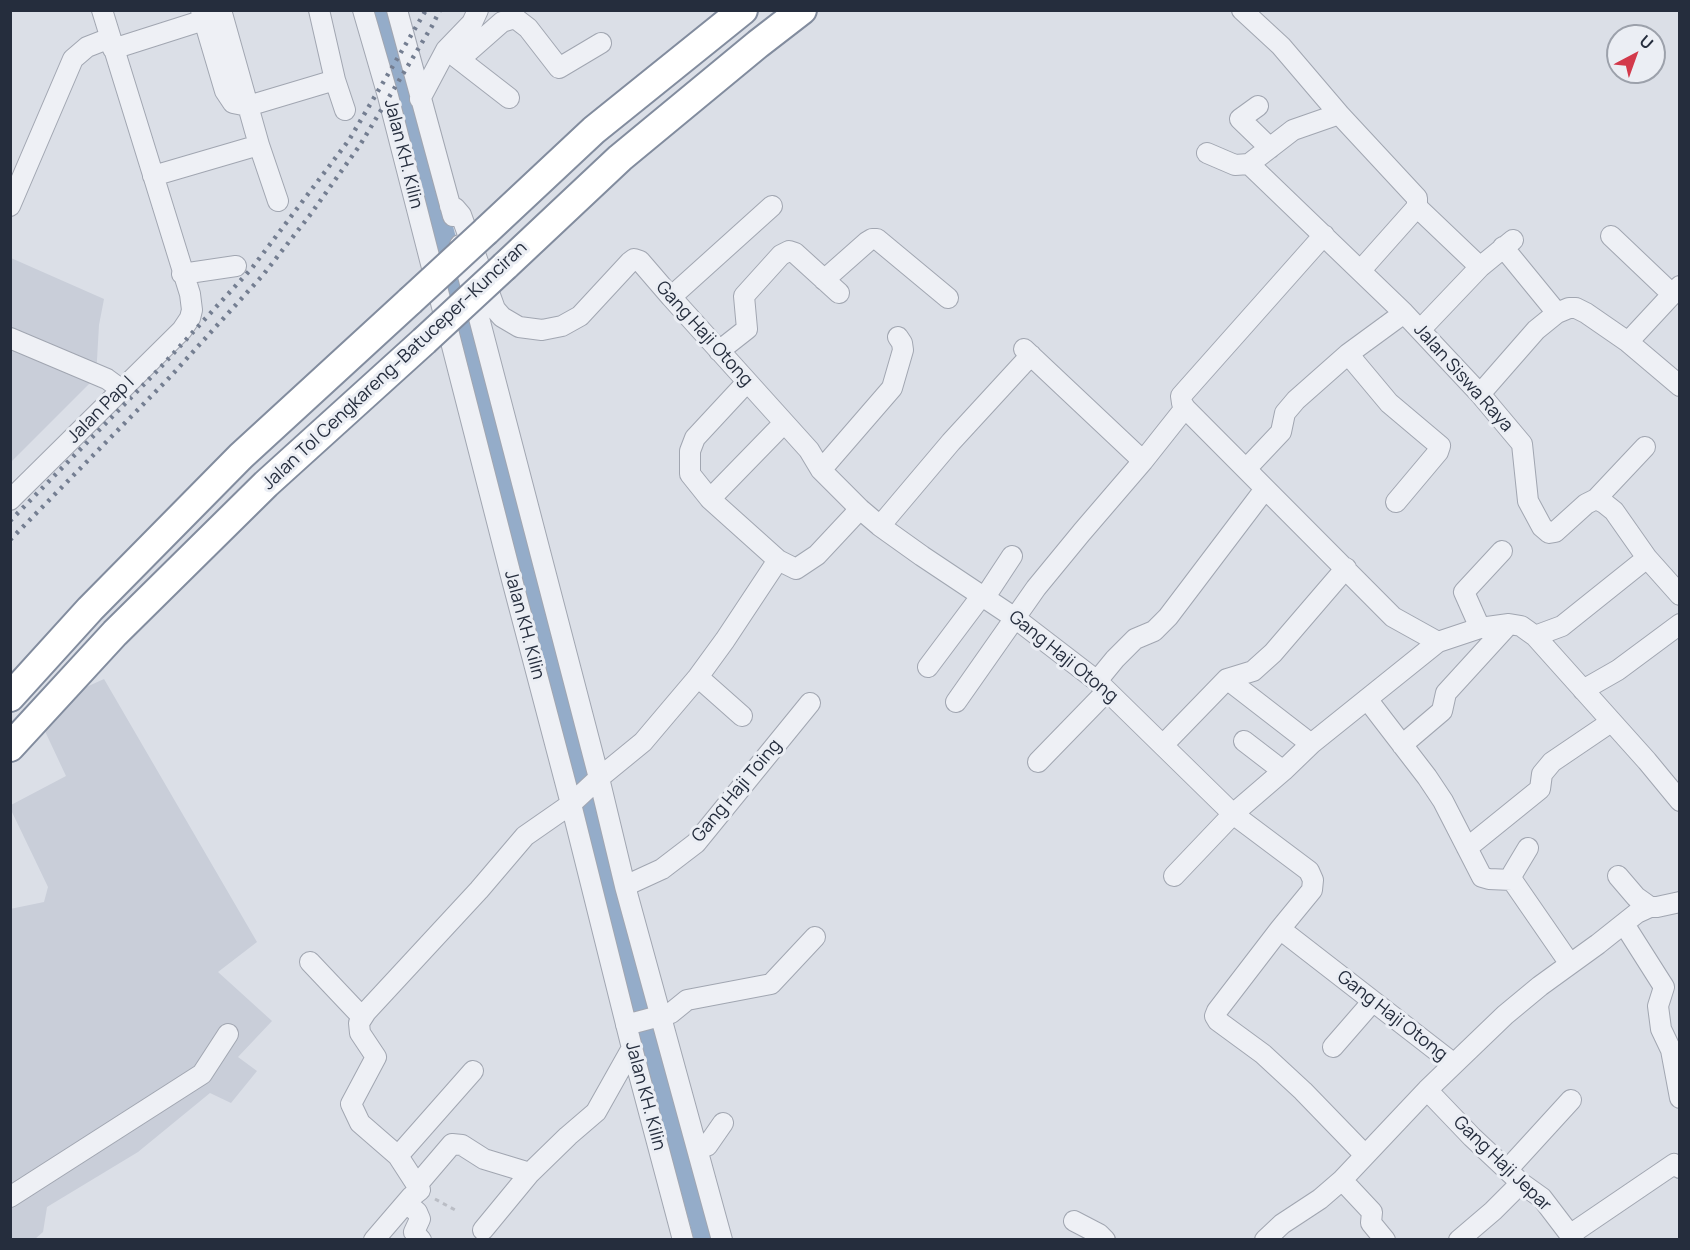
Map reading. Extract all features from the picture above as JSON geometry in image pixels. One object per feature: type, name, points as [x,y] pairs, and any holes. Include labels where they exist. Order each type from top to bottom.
[{"type":"highway","name":"Jalan Tol Cengkareng–Batuceper–Kunciran","points":[[10,697],[90,609],[241,456],[594,130],[743,10]]},
{"type":"highway","name":"Jalan Tol Cengkareng–Batuceper–Kunciran","points":[[10,747],[115,633],[266,484],[424,341],[620,158],[802,10]]},
{"type":"street","points":[[102,10],[182,274],[236,266]]},
{"type":"street","points":[[319,10],[335,80],[345,110]]},
{"type":"street","name":"Jalan KH. Kilin","points":[[363,10],[388,96],[511,576],[585,790],[625,886],[643,1020],[632,1048],[683,1239]]},
{"type":"street","name":"Jalan KH. Kilin","points":[[397,10],[450,206],[585,790],[643,1020],[697,1148],[722,1239]]},
{"type":"street","points":[[420,99],[453,55],[477,10]]},
{"type":"street","points":[[1242,10],[1281,46],[1339,114],[1417,198],[1417,207],[1361,270]]},
{"type":"street","points":[[10,206],[73,60],[87,47],[112,44],[218,13],[278,201]]},
{"type":"street","points":[[453,55],[502,22],[515,18],[528,28],[559,68],[601,43]]},
{"type":"street","points":[[453,55],[509,98]]},
{"type":"street","points":[[248,106],[335,80]]},
{"type":"street","points":[[1258,106],[1240,119],[1270,148]]},
{"type":"street","points":[[1207,153],[1235,165],[1249,164],[1293,130],[1339,114]]},
{"type":"street","points":[[153,177],[259,145]]},
{"type":"street","name":"Jalan Siswa Raya","points":[[1249,164],[1404,313],[1480,394],[1522,444],[1528,501],[1542,527],[1548,533],[1555,532],[1586,504],[1596,499]]},
{"type":"street","name":"Gang Haji Otong","points":[[450,206],[461,215],[495,309],[502,317],[519,327],[542,330],[562,326],[580,316],[630,262],[634,259],[640,261],[809,450],[821,470],[860,508],[880,526],[922,556],[1015,618],[1102,686],[1233,814],[1309,871],[1314,884],[1312,890],[1280,929],[1454,1064],[1505,1015],[1637,913],[1650,907]]},
{"type":"street","points":[[671,297],[772,206]]},
{"type":"street","points":[[1417,207],[1480,267]]},
{"type":"street","points":[[1324,235],[1182,396],[1182,402],[1185,408],[1246,470],[1394,617],[1438,642]]},
{"type":"street","points":[[1611,236],[1676,290],[1628,342]]},
{"type":"street","points":[[719,351],[747,329],[744,300],[746,293],[781,255],[789,251],[795,253],[832,287],[867,242],[878,239],[948,298]]},
{"type":"street","points":[[1420,330],[1480,267],[1508,243],[1557,313]]},
{"type":"street","name":"Jalan Pap I","points":[[10,500],[182,330],[192,310],[190,294],[182,274]]},
{"type":"street","points":[[1480,394],[1536,330],[1557,313],[1569,308],[1576,308],[1586,313],[1628,342],[1680,386]]},
{"type":"street","points":[[1246,470],[1281,432],[1286,413],[1296,400],[1348,354],[1404,313]]},
{"type":"street","points":[[821,470],[892,388],[903,350],[898,337]]},
{"type":"street","points":[[10,338],[107,379],[122,390]]},
{"type":"street","points":[[880,526],[1028,352],[1143,462]]},
{"type":"street","points":[[1348,354],[1389,403],[1440,446],[1438,452],[1396,502]]},
{"type":"street","points":[[747,382],[695,438],[690,451],[690,474],[710,499],[778,560],[796,569],[817,555],[860,508]]},
{"type":"street","points":[[956,702],[1015,618],[1082,532],[1143,462],[1185,408]]},
{"type":"street","points":[[710,499],[784,423]]},
{"type":"street","points":[[1645,447],[1596,499],[1614,511],[1647,558],[1680,595]]},
{"type":"street","points":[[1038,762],[1102,686],[1115,659],[1136,639],[1154,631],[1168,617],[1265,489]]},
{"type":"street","points":[[1480,628],[1464,592],[1502,551]]},
{"type":"street","points":[[928,667],[984,596],[1012,556]]},
{"type":"street","points":[[1535,636],[1562,626],[1647,558]]},
{"type":"street","points":[[421,1239],[414,1232],[420,1220],[415,1193],[398,1156],[360,1123],[351,1104],[376,1057],[360,1033],[359,1023],[525,836],[643,742],[725,640],[778,560]]},
{"type":"street","points":[[1163,745],[1227,679],[1253,670],[1273,653],[1346,568]]},
{"type":"street","points":[[1402,745],[1442,711],[1446,693],[1509,624]]},
{"type":"street","points":[[1174,876],[1233,814],[1311,744],[1438,642],[1480,628],[1509,624],[1521,626],[1535,636],[1680,801]]},
{"type":"street","points":[[1583,690],[1618,670],[1680,624]]},
{"type":"street","points":[[698,676],[742,716]]},
{"type":"street","points":[[1227,679],[1311,744]]},
{"type":"street","points":[[1367,699],[1443,801],[1482,877],[1512,880]]},
{"type":"street","name":"Gang Haji Toing","points":[[625,886],[662,869],[696,843],[810,703]]},
{"type":"street","points":[[1467,848],[1540,789],[1542,774],[1552,762],[1611,722]]},
{"type":"street","points":[[1244,741],[1283,771]]},
{"type":"street","points":[[1528,848],[1512,873],[1512,880],[1570,964]]},
{"type":"street","points":[[1618,876],[1636,897],[1650,907],[1680,902]]},
{"type":"street","points":[[1624,924],[1664,987],[1658,1006],[1661,1029],[1671,1050],[1680,1098]]},
{"type":"street","points":[[1280,929],[1216,1011],[1215,1016],[1218,1021],[1263,1054],[1303,1091],[1365,1155]]},
{"type":"street","points":[[643,1020],[671,1013],[687,1000],[771,984],[815,937]]},
{"type":"street","points":[[310,962],[363,1017]]},
{"type":"street","points":[[1333,1047],[1373,1001]]},
{"type":"street","points":[[10,1197],[202,1074],[228,1034]]},
{"type":"street","points":[[483,1230],[530,1173],[596,1112],[632,1048]]},
{"type":"street","points":[[1265,1239],[1281,1224],[1320,1199],[1342,1180],[1454,1064]]},
{"type":"street","points":[[398,1156],[473,1071]]},
{"type":"street","name":"Gang Haji Jepar","points":[[1427,1090],[1472,1137],[1514,1176],[1542,1198],[1573,1237]]},
{"type":"street","points":[[1459,1239],[1493,1211],[1514,1176],[1571,1100]]},
{"type":"street","points":[[697,1148],[707,1146],[723,1123]]},
{"type":"street","points":[[374,1239],[415,1193],[452,1144],[462,1145],[484,1159],[530,1173]]},
{"type":"street","points":[[1573,1237],[1674,1164],[1680,1168]]},
{"type":"street","points":[[1342,1180],[1372,1212],[1371,1223],[1385,1239]]},
{"type":"street","points":[[1074,1221],[1105,1239]]},
{"type":"path","points":[[415,1193],[457,1211]]},
{"type":"shaded area","points":[[11,258],[104,299],[99,325],[96,377],[11,462]]},
{"type":"shaded area","points":[[104,679],[257,942],[218,972],[272,1021],[238,1057],[257,1071],[231,1103],[210,1093],[138,1152],[47,1207],[43,1232],[35,1239],[11,1239],[10,909],[44,902],[48,887],[11,810],[11,805],[66,776],[35,710]]},
{"type":"waterway","points":[[383,10],[576,755],[708,1240]]},
{"type":"railway","points":[[10,521],[159,369],[252,268],[349,140],[426,10]]},
{"type":"railway","points":[[10,540],[170,377],[263,275],[360,145],[440,10]]}]
